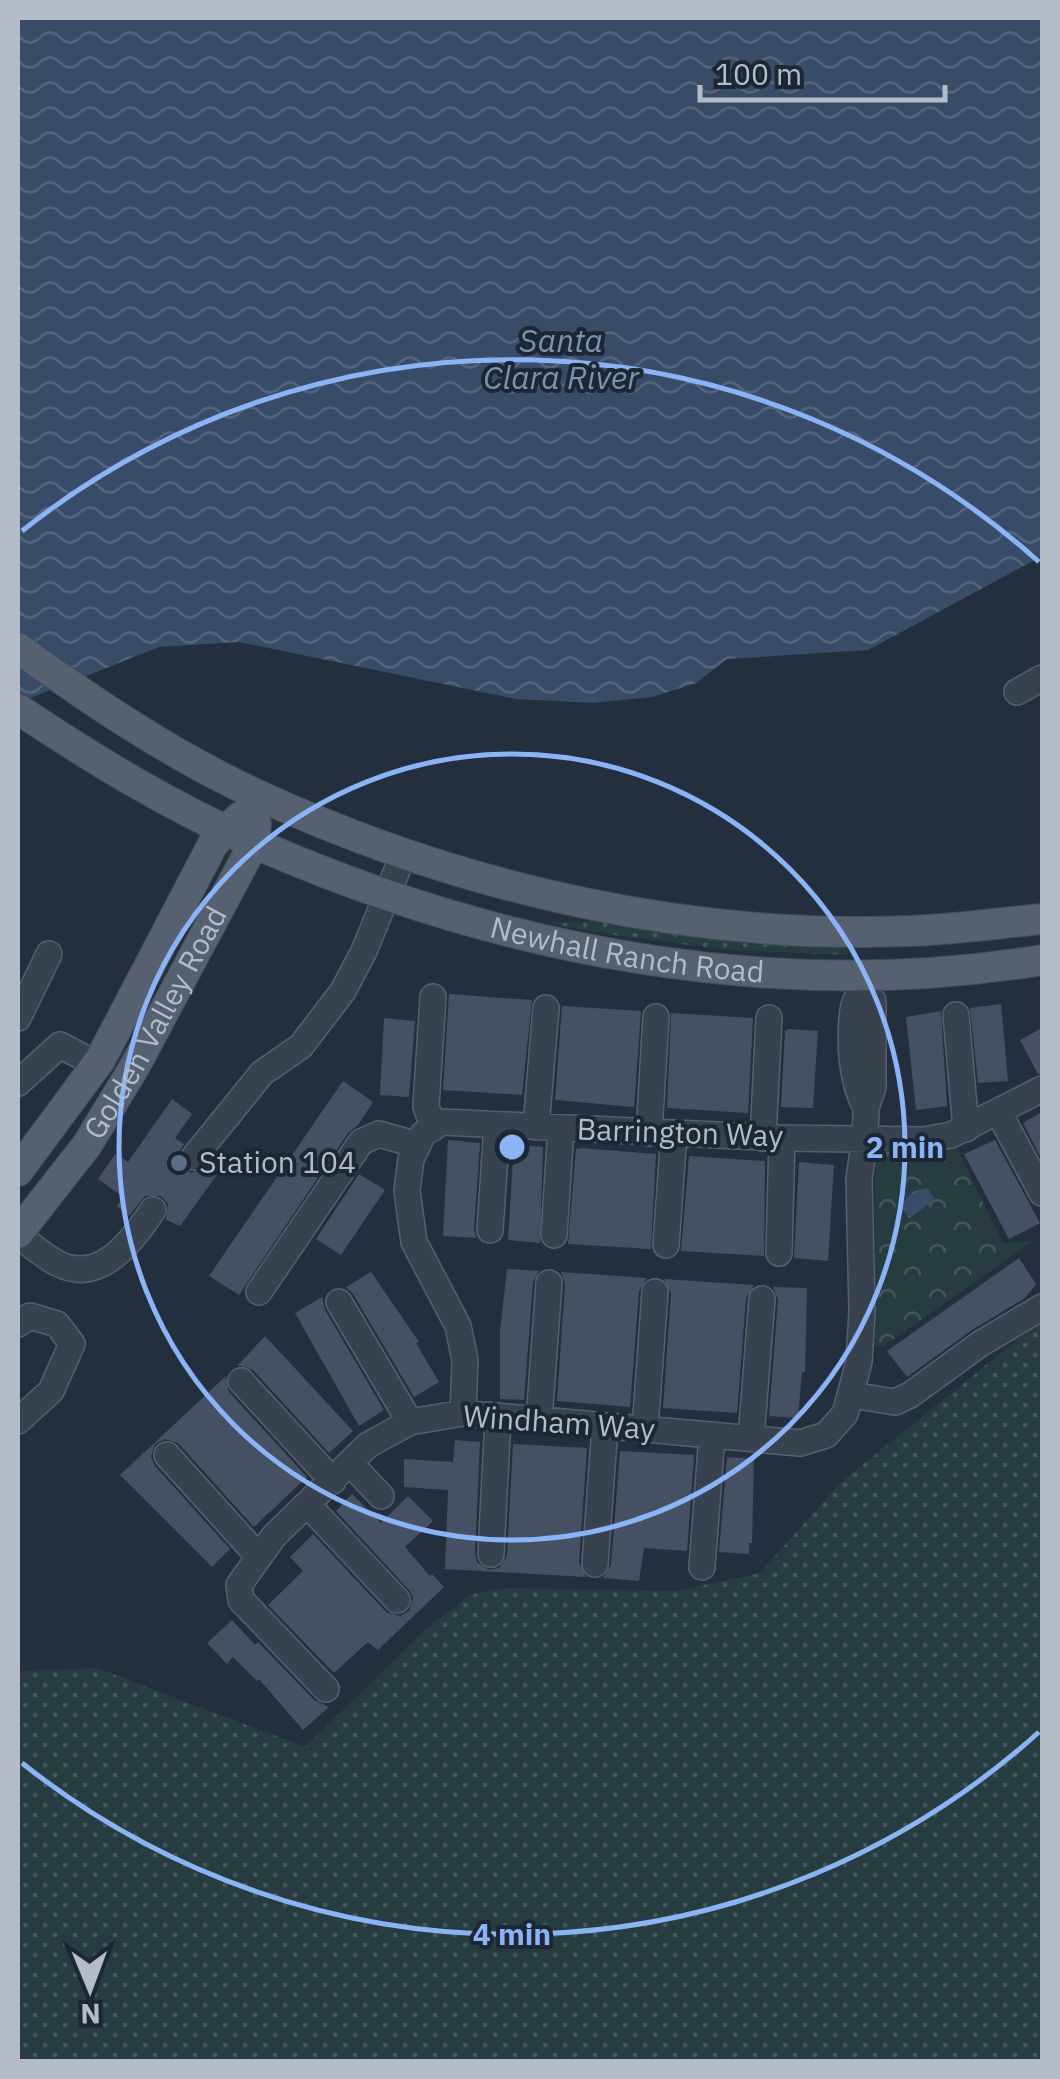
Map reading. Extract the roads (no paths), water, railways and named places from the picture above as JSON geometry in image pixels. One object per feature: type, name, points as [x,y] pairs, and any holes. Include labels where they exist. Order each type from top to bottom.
[{"type":"main road","points":[[18,648],[73,688],[154,738],[259,796]]},
{"type":"main road","points":[[18,709],[103,764],[241,837]]},
{"type":"main road","points":[[103,764],[120,790],[187,831],[194,842],[194,859],[139,988]]},
{"type":"main road","name":"Golden Valley Road","points":[[18,1234],[86,1145],[136,1066],[259,796]]},
{"type":"main road","name":"Newhall Ranch Road","points":[[259,796],[357,838],[507,886],[636,912],[762,928],[907,932],[1042,919]]},
{"type":"main road","name":"Golden Valley Road","points":[[18,1171],[93,1069],[213,844],[241,837]]},
{"type":"main road","name":"Newhall Ranch Road","points":[[241,837],[386,896],[555,945],[648,961],[798,973],[862,984],[1042,960]]},
{"type":"main road","points":[[862,984],[864,961],[872,951],[886,947],[1004,941],[1042,934]]},
{"type":"main road","points":[[48,1194],[41,1187],[41,1180],[83,1114],[93,1069]]},
{"type":"street","points":[[1017,692],[1042,678]]},
{"type":"street","points":[[194,1157],[262,1074],[301,1046],[343,991],[404,853]]},
{"type":"street","points":[[18,1018],[49,954]]},
{"type":"street","points":[[862,984],[853,1006],[854,1088],[866,1108],[859,1179],[862,1311],[860,1362],[851,1395],[895,1402],[910,1396],[980,1344],[1042,1307]]},
{"type":"street","points":[[434,997],[426,1137],[412,1159],[408,1191],[414,1242],[458,1326],[465,1360],[463,1414]]},
{"type":"street","points":[[546,1008],[554,1235]]},
{"type":"street","points":[[956,1015],[966,1128]]},
{"type":"street","points":[[656,1017],[666,1245]]},
{"type":"street","points":[[769,1018],[780,1253]]},
{"type":"street","points":[[18,1082],[60,1045],[93,1069]]},
{"type":"street","name":"Barrington Way","points":[[259,1292],[361,1142],[379,1134],[426,1137],[442,1122],[773,1138],[924,1140],[952,1135],[1042,1090]]},
{"type":"street","points":[[999,1113],[1042,1193]]},
{"type":"street","points":[[490,1230],[497,1125]]},
{"type":"street","points":[[18,1234],[60,1266],[84,1268],[118,1256],[153,1210]]},
{"type":"street","points":[[538,1420],[549,1283]]},
{"type":"street","points":[[645,1429],[655,1292]]},
{"type":"street","points":[[751,1438],[762,1299]]},
{"type":"street","points":[[339,1302],[410,1422]]},
{"type":"street","points":[[18,1324],[30,1316],[57,1324],[72,1344],[51,1392],[18,1421]]},
{"type":"street","points":[[241,1381],[341,1472],[381,1496]]},
{"type":"street","name":"Windham Way","points":[[326,1689],[241,1600],[239,1584],[274,1536],[368,1445],[410,1422],[463,1414],[800,1443],[826,1436],[845,1414],[851,1395]]},
{"type":"street","points":[[491,1554],[498,1416]]},
{"type":"street","points":[[595,1564],[604,1426]]},
{"type":"street","points":[[702,1567],[712,1435]]},
{"type":"street","points":[[167,1455],[259,1557]]},
{"type":"street","points":[[308,1505],[397,1600]]},
{"type":"water","name":"Santa Clara River","points":[[18,18],[1042,18],[1042,556],[868,650],[727,659],[696,683],[652,697],[593,703],[516,699],[239,642],[159,647],[18,703]]},
{"type":"water","points":[[928,1188],[935,1200],[909,1218],[901,1207],[915,1191]]},
{"type":"place","name":"Station 104","points":[[179,1163]]}]
